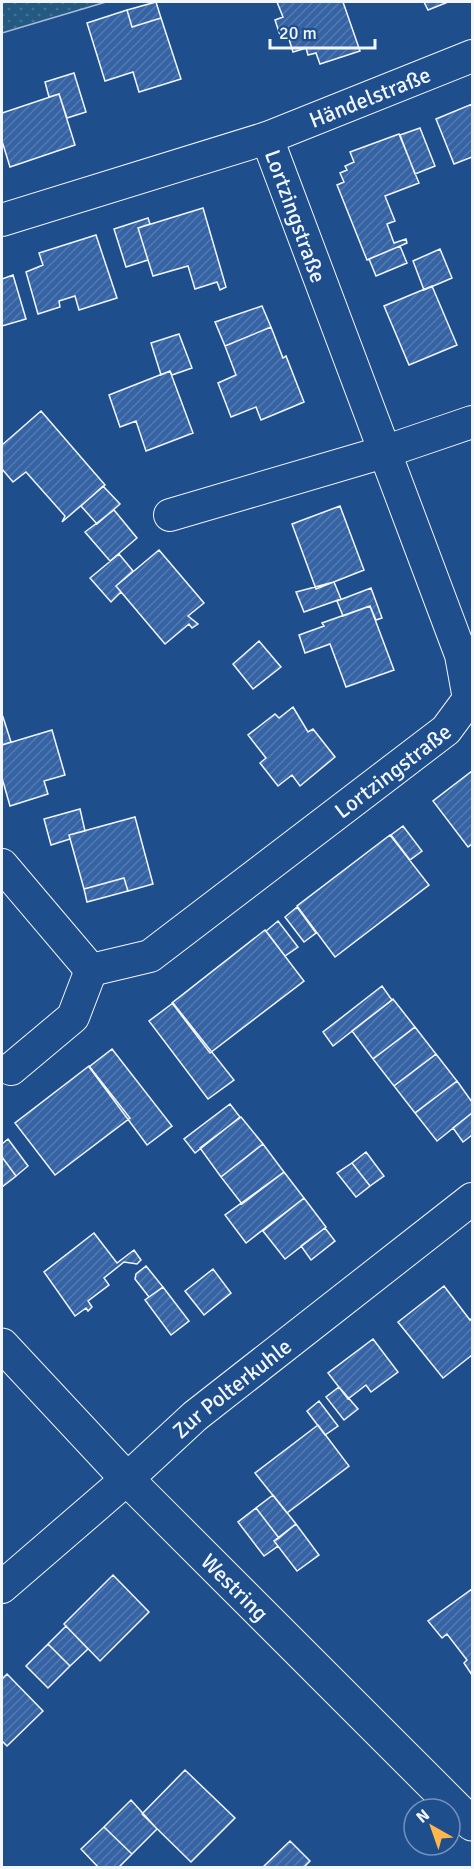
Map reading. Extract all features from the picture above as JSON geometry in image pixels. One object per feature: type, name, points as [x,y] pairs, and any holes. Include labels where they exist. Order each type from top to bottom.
[{"type":"street","name":"Händelstraße","points":[[267,138],[472,56]]},
{"type":"street","name":"Lortzingstraße","points":[[2,220],[267,138],[461,655],[469,699],[446,730],[150,956],[91,970]]},
{"type":"street","points":[[170,515],[384,452],[472,422]]},
{"type":"street","points":[[2,865],[91,970],[73,1017],[11,1070]]},
{"type":"street","name":"Zur Polterkuhle","points":[[2,1587],[128,1479],[195,1416],[472,1198]]},
{"type":"street","name":"Westring","points":[[2,1345],[128,1479],[472,1824]]},
{"type":"shaded area","points":[[2,2],[106,2],[2,33]]},
{"type":"building","points":[[156,2],[161,18],[132,27],[127,10]]},
{"type":"building","points":[[277,2],[343,2],[360,51],[320,64],[316,53],[308,55],[306,48],[293,52],[288,36],[281,38],[275,20],[283,17]]},
{"type":"building","points":[[424,2],[448,2],[428,10]]},
{"type":"building","points":[[127,10],[132,27],[161,18],[181,79],[139,92],[133,72],[105,81],[87,23]]},
{"type":"building","points":[[74,73],[86,112],[67,118],[59,94],[49,97],[45,82]]},
{"type":"building","points":[[59,94],[75,145],[10,167],[2,141],[2,113]]},
{"type":"building","points":[[472,104],[472,157],[454,164],[436,119]]},
{"type":"building","points":[[420,128],[435,166],[415,174],[400,135]]},
{"type":"building","points":[[399,134],[419,183],[385,196],[395,221],[387,224],[394,243],[406,239],[407,243],[367,260],[337,185],[344,182],[340,173],[347,170],[345,166],[354,162],[350,152]]},
{"type":"building","points":[[203,208],[226,287],[220,290],[217,282],[195,289],[188,266],[153,276],[138,228]]},
{"type":"building","points":[[148,218],[150,224],[138,228],[148,260],[126,267],[114,229]]},
{"type":"building","points":[[96,235],[117,298],[79,310],[75,296],[59,301],[60,307],[38,314],[26,272],[43,265],[39,253]]},
{"type":"building","points":[[400,246],[407,263],[376,276],[369,259]]},
{"type":"building","points":[[440,249],[452,278],[424,290],[413,261]]},
{"type":"building","points":[[13,275],[26,319],[2,326],[2,279]]},
{"type":"building","points":[[432,286],[457,345],[409,365],[384,306]]},
{"type":"building","points":[[262,306],[271,327],[225,346],[215,322]]},
{"type":"building","points":[[271,327],[283,358],[286,356],[304,402],[261,420],[256,407],[231,417],[218,383],[236,375],[225,346]]},
{"type":"building","points":[[179,334],[192,368],[172,375],[170,371],[161,375],[151,343]]},
{"type":"building","points":[[170,371],[193,433],[146,451],[136,421],[120,427],[109,395]]},
{"type":"building","points":[[41,411],[105,485],[62,522],[65,516],[26,472],[13,482],[2,469],[2,445]]},
{"type":"building","points":[[103,486],[120,504],[97,524],[81,506]]},
{"type":"building","points":[[340,506],[364,570],[316,589],[292,524]]},
{"type":"building","points":[[114,510],[137,538],[110,561],[85,532]]},
{"type":"building","points":[[159,550],[204,603],[188,616],[198,624],[192,628],[189,624],[165,644],[116,586]]},
{"type":"building","points":[[119,554],[133,571],[116,586],[121,592],[111,602],[90,578]]},
{"type":"building","points":[[334,582],[341,599],[304,612],[296,592]]},
{"type":"building","points":[[371,588],[382,618],[376,620],[370,606],[343,616],[337,601]]},
{"type":"building","points":[[370,606],[394,670],[346,687],[330,644],[305,653],[299,635],[324,626],[322,623]]},
{"type":"building","points":[[259,641],[281,667],[253,689],[233,664]]},
{"type":"building","points":[[293,707],[308,732],[313,729],[335,757],[300,786],[292,775],[278,786],[260,763],[266,758],[248,735],[275,714],[279,718]]},
{"type":"building","points":[[2,718],[11,742],[2,745]]},
{"type":"building","points":[[52,730],[65,775],[44,781],[48,794],[10,806],[2,778],[2,745]]},
{"type":"building","points":[[472,771],[472,844],[468,847],[433,801]]},
{"type":"building","points":[[80,809],[85,831],[69,835],[70,839],[51,845],[44,819]]},
{"type":"building","points":[[135,817],[153,884],[128,891],[124,878],[84,889],[69,835]]},
{"type":"building","points":[[403,826],[422,851],[410,860],[391,835]]},
{"type":"building","points":[[390,835],[429,885],[335,957],[297,906]]},
{"type":"building","points":[[124,878],[128,891],[87,902],[84,889]]},
{"type":"building","points":[[297,907],[316,933],[304,942],[285,917]]},
{"type":"building","points":[[278,921],[298,947],[285,956],[266,931]]},
{"type":"building","points":[[265,930],[304,981],[210,1053],[172,1003]]},
{"type":"building","points":[[382,986],[392,1000],[333,1046],[323,1032]]},
{"type":"building","points":[[393,999],[415,1027],[373,1059],[352,1031]]},
{"type":"building","points":[[173,1003],[234,1080],[208,1099],[149,1021]]},
{"type":"building","points":[[415,1027],[436,1054],[394,1086],[373,1059]]},
{"type":"building","points":[[112,1049],[172,1126],[147,1145],[89,1067]]},
{"type":"building","points":[[436,1054],[457,1081],[415,1113],[394,1086]]},
{"type":"building","points":[[89,1066],[130,1118],[55,1175],[15,1123]]},
{"type":"building","points":[[457,1081],[472,1102],[472,1113],[437,1141],[415,1113]]},
{"type":"building","points":[[230,1104],[240,1117],[195,1153],[184,1139]]},
{"type":"building","points":[[472,1113],[472,1135],[463,1142],[453,1128]]},
{"type":"building","points":[[241,1117],[263,1144],[221,1177],[200,1148]]},
{"type":"building","points":[[8,1139],[28,1166],[16,1176],[2,1157],[2,1144]]},
{"type":"building","points":[[263,1144],[284,1172],[242,1204],[221,1177]]},
{"type":"building","points":[[366,1152],[384,1176],[370,1186],[352,1163]]},
{"type":"building","points":[[2,1157],[16,1176],[2,1187]]},
{"type":"building","points":[[352,1163],[370,1186],[356,1197],[337,1173]]},
{"type":"building","points":[[284,1172],[304,1198],[246,1243],[225,1215]]},
{"type":"building","points":[[304,1198],[326,1227],[285,1259],[263,1231]]},
{"type":"building","points":[[325,1228],[335,1241],[311,1260],[301,1246]]},
{"type":"building","points":[[94,1233],[117,1263],[134,1250],[141,1260],[137,1264],[124,1262],[104,1278],[109,1285],[88,1301],[92,1307],[88,1311],[86,1308],[75,1316],[44,1272]]},
{"type":"building","points":[[146,1266],[163,1287],[149,1297],[135,1279],[136,1274]]},
{"type":"building","points":[[213,1269],[231,1293],[204,1315],[185,1291]]},
{"type":"building","points":[[444,1286],[470,1320],[472,1318],[472,1355],[443,1378],[398,1322]]},
{"type":"building","points":[[163,1287],[189,1321],[171,1335],[145,1300]]},
{"type":"building","points":[[373,1339],[398,1372],[371,1392],[366,1385],[348,1399],[328,1373]]},
{"type":"building","points":[[339,1387],[358,1409],[344,1420],[326,1397]]},
{"type":"building","points":[[319,1401],[338,1426],[325,1435],[307,1411]]},
{"type":"building","points":[[318,1425],[349,1466],[287,1513],[255,1473]]},
{"type":"building","points":[[273,1495],[296,1524],[279,1538],[256,1508]]},
{"type":"building","points":[[256,1508],[279,1538],[274,1541],[278,1546],[264,1556],[238,1522]]},
{"type":"building","points":[[296,1524],[319,1555],[297,1571],[274,1541]]},
{"type":"building","points":[[113,1575],[149,1612],[100,1661],[64,1624]]},
{"type":"building","points":[[472,1589],[472,1675],[464,1663],[467,1660],[447,1634],[442,1638],[428,1621]]},
{"type":"building","points":[[66,1626],[88,1649],[70,1666],[48,1644]]},
{"type":"building","points":[[48,1644],[70,1666],[48,1688],[26,1666]]},
{"type":"building","points":[[7,1674],[43,1711],[7,1746],[2,1741],[2,1679]]},
{"type":"building","points":[[185,1770],[235,1818],[191,1862],[142,1814]]},
{"type":"building","points":[[131,1800],[157,1829],[132,1854],[104,1827]]},
{"type":"building","points":[[104,1827],[132,1854],[118,1868],[99,1868],[81,1849]]},
{"type":"building","points":[[290,1841],[310,1861],[305,1866],[307,1868],[262,1868]]}]
